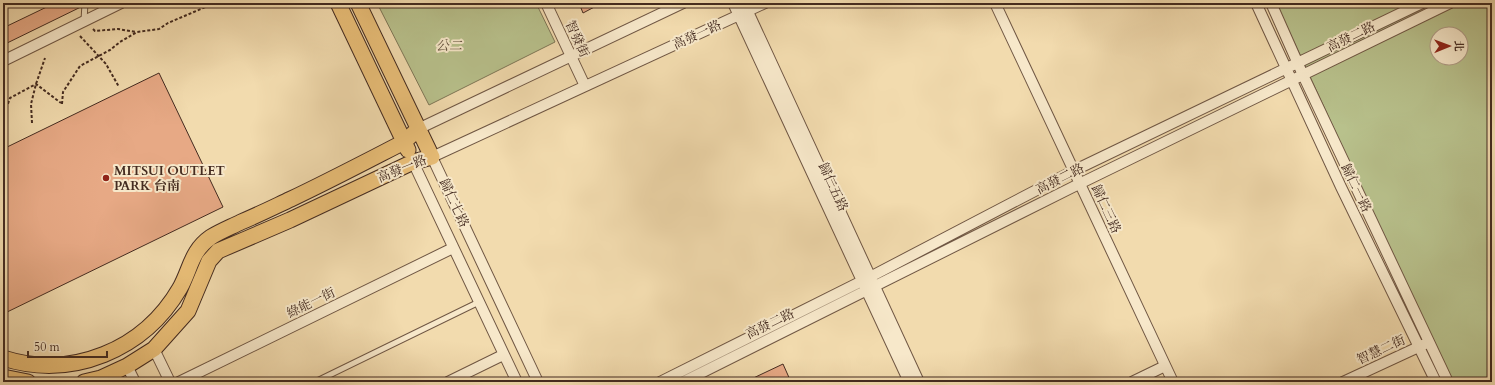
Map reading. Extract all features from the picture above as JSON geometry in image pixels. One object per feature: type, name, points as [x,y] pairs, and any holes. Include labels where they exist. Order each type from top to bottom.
[{"type":"main road","name":"歸仁七路","points":[[338,3],[413,162]]},
{"type":"main road","name":"歸仁七路","points":[[358,3],[432,157]]},
{"type":"main road","name":"高發一路","points":[[3,358],[32,364],[64,364],[94,359],[117,349],[139,335],[164,310],[180,288],[196,251],[206,241],[404,142],[418,129]]},
{"type":"main road","name":"高發一路","points":[[84,382],[102,380],[154,349],[188,311],[209,261],[218,251],[290,220],[413,162],[432,157]]},
{"type":"main road","points":[[3,377],[28,382]]},
{"type":"street","points":[[3,61],[121,3]]},
{"type":"street","name":"智發街","points":[[546,3],[585,86]]},
{"type":"street","name":"高發一路","points":[[418,129],[683,3]]},
{"type":"street","name":"歸仁五路","points":[[733,3],[744,10],[868,284],[909,382]]},
{"type":"street","name":"高發一路","points":[[432,157],[744,10],[765,3]]},
{"type":"street","name":"歸仁三路","points":[[996,3],[1079,184],[1173,382]]},
{"type":"street","name":"歸仁一路","points":[[1256,3],[1341,187],[1436,382]]},
{"type":"street","name":"歸仁一路","points":[[1270,3],[1448,382]]},
{"type":"street","name":"高發二路","points":[[683,382],[868,284],[1073,171],[1422,3]]},
{"type":"street","name":"高發二路","points":[[660,382],[1079,184],[1450,3]]},
{"type":"street","name":"歸仁七路","points":[[432,157],[538,382]]},
{"type":"street","name":"歸仁七路","points":[[413,162],[517,382]]},
{"type":"street","name":"綠能一街","points":[[179,382],[454,248]]},
{"type":"street","name":"歸仁五路","points":[[868,284],[919,382]]},
{"type":"street","name":"智慧二街","points":[[1343,382],[1429,342]]},
{"type":"street","points":[[154,349],[170,382]]},
{"type":"street","points":[[448,382],[504,355]]},
{"type":"street","points":[[127,366],[134,382]]},
{"type":"street","points":[[1132,382],[1165,366]]},
{"type":"lane","points":[[84,21],[85,3]]},
{"type":"lane","points":[[315,382],[479,302]]},
{"type":"path","points":[[93,29],[95,31],[118,28],[137,32],[160,29],[168,23],[215,3]]},
{"type":"path","points":[[36,84],[62,104],[63,92],[80,66],[110,50],[137,32]]},
{"type":"path","points":[[80,36],[106,64],[119,87]]},
{"type":"path","points":[[32,123],[31,104],[45,58]]},
{"type":"path","points":[[3,118],[10,98],[36,84]]},
{"type":"green space","name":"公二","points":[[377,3],[536,3],[555,42],[429,105]]},
{"type":"green space","points":[[1276,3],[1492,3],[1492,382],[1451,382]]},
{"type":"building","points":[[55,3],[89,3],[3,45],[3,28]]},
{"type":"building","points":[[579,3],[602,3],[583,13]]},
{"type":"building","name":"MITSUI OUTLET PARK 台南","points":[[159,73],[223,207],[3,314],[3,149]]},
{"type":"building","points":[[783,364],[791,382],[745,382]]},
{"type":"place","name":"MITSUI OUTLET PARK 台南","points":[[106,178]]}]
